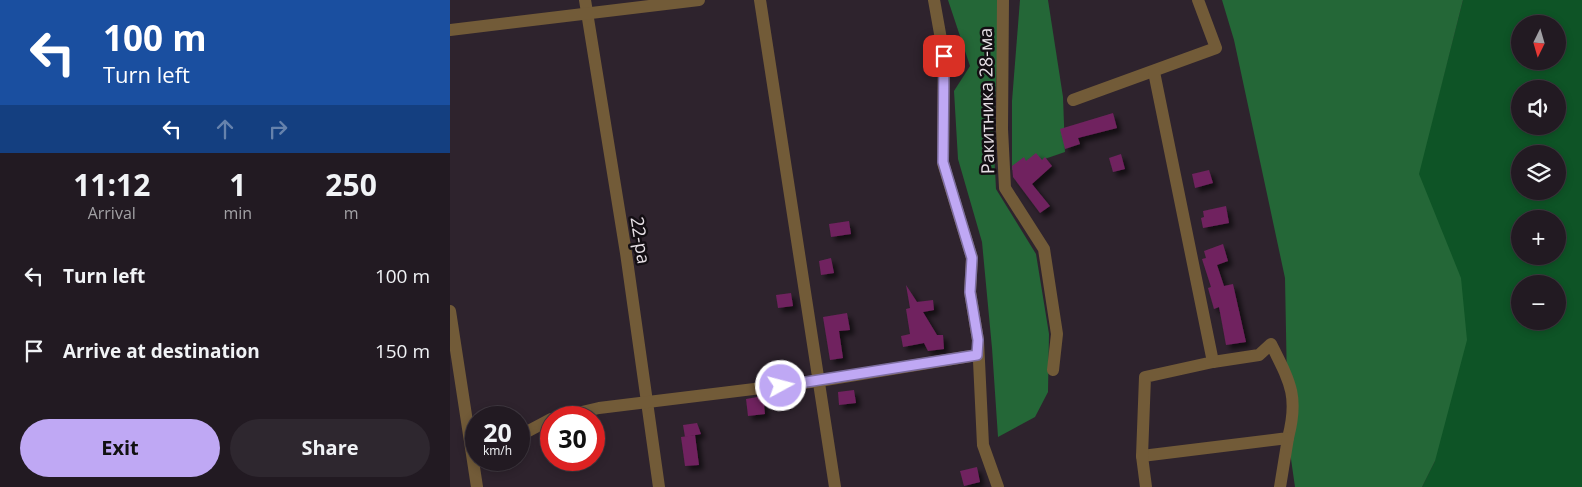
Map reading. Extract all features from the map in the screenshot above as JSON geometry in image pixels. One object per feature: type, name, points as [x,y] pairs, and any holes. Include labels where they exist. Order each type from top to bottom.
[{"type":"street","name":"22-ра","points":[[585,0],[626,253],[659,487]]},
{"type":"street","points":[[450,30],[699,0]]},
{"type":"street","points":[[760,0],[834,487]]},
{"type":"street","points":[[934,0],[944,56],[943,162],[972,258],[970,292],[978,340],[977,355],[983,445],[998,487]]},
{"type":"street","name":"Ракитника 28-ма","points":[[1003,0],[1002,129],[1005,188],[1044,249],[1057,334],[1053,370]]},
{"type":"street","points":[[1073,100],[1216,48],[1198,0]]},
{"type":"street","points":[[1154,72],[1213,362]]},
{"type":"street","points":[[450,311],[468,406]]},
{"type":"street","points":[[1146,487],[1142,456],[1145,377],[1213,362],[1259,355],[1271,344],[1291,384],[1294,415],[1280,487]]},
{"type":"street","points":[[605,407],[819,381],[977,355]]},
{"type":"street","points":[[1142,456],[1288,438]]},
{"type":"street","points":[[476,471],[477,487]]},
{"type":"green space","points":[[948,0],[1001,0],[993,132],[996,189],[1036,254],[1049,334],[1048,392],[1035,417],[998,437],[982,242],[958,159],[954,91],[970,66]]},
{"type":"green space","points":[[1020,0],[1048,0],[1063,97],[1065,152],[1012,170],[1012,101]]},
{"type":"green space","points":[[1222,0],[1463,0],[1419,174],[1461,278],[1467,340],[1435,461],[1422,487],[1295,487],[1288,438],[1285,278],[1234,40]]},
{"type":"green space","points":[[1463,0],[1582,0],[1582,487],[1422,487],[1435,461],[1418,174]]},
{"type":"building","points":[[1113,113],[1117,128],[1078,138],[1080,144],[1065,149],[1060,129]]},
{"type":"building","points":[[1036,153],[1042,160],[1045,157],[1052,166],[1032,184],[1050,206],[1040,213],[1013,177],[1012,166],[1024,157],[1026,161]]},
{"type":"building","points":[[1121,154],[1125,169],[1113,172],[1109,158]]},
{"type":"building","points":[[1209,170],[1213,183],[1195,188],[1192,174]]},
{"type":"building","points":[[1226,206],[1229,223],[1203,228],[1201,218],[1204,217],[1203,211]]},
{"type":"building","points":[[849,221],[851,234],[831,237],[829,224]]},
{"type":"building","points":[[1223,244],[1228,261],[1217,265],[1224,286],[1233,284],[1246,342],[1226,345],[1219,307],[1214,309],[1208,288],[1211,287],[1202,259],[1206,258],[1204,251]]},
{"type":"building","points":[[831,258],[834,273],[821,275],[819,261]]},
{"type":"building","points":[[906,285],[917,302],[933,300],[934,310],[923,312],[937,335],[943,335],[944,349],[928,351],[924,343],[903,347],[901,336],[910,334],[906,309],[910,308]]},
{"type":"building","points":[[791,293],[793,306],[778,308],[776,295]]},
{"type":"building","points":[[847,313],[850,330],[839,331],[843,358],[830,360],[823,317]]},
{"type":"building","points":[[854,390],[856,403],[839,405],[838,392]]},
{"type":"building","points":[[763,396],[765,414],[748,416],[746,399]]},
{"type":"building","points":[[697,423],[701,434],[685,437],[683,425]]},
{"type":"building","points":[[695,435],[699,465],[685,466],[681,437]]},
{"type":"building","points":[[977,467],[980,482],[964,486],[960,471]]},
{"type":"route","points":[[781,386],[977,355],[978,340],[970,292],[972,258],[943,162],[944,56]]}]
